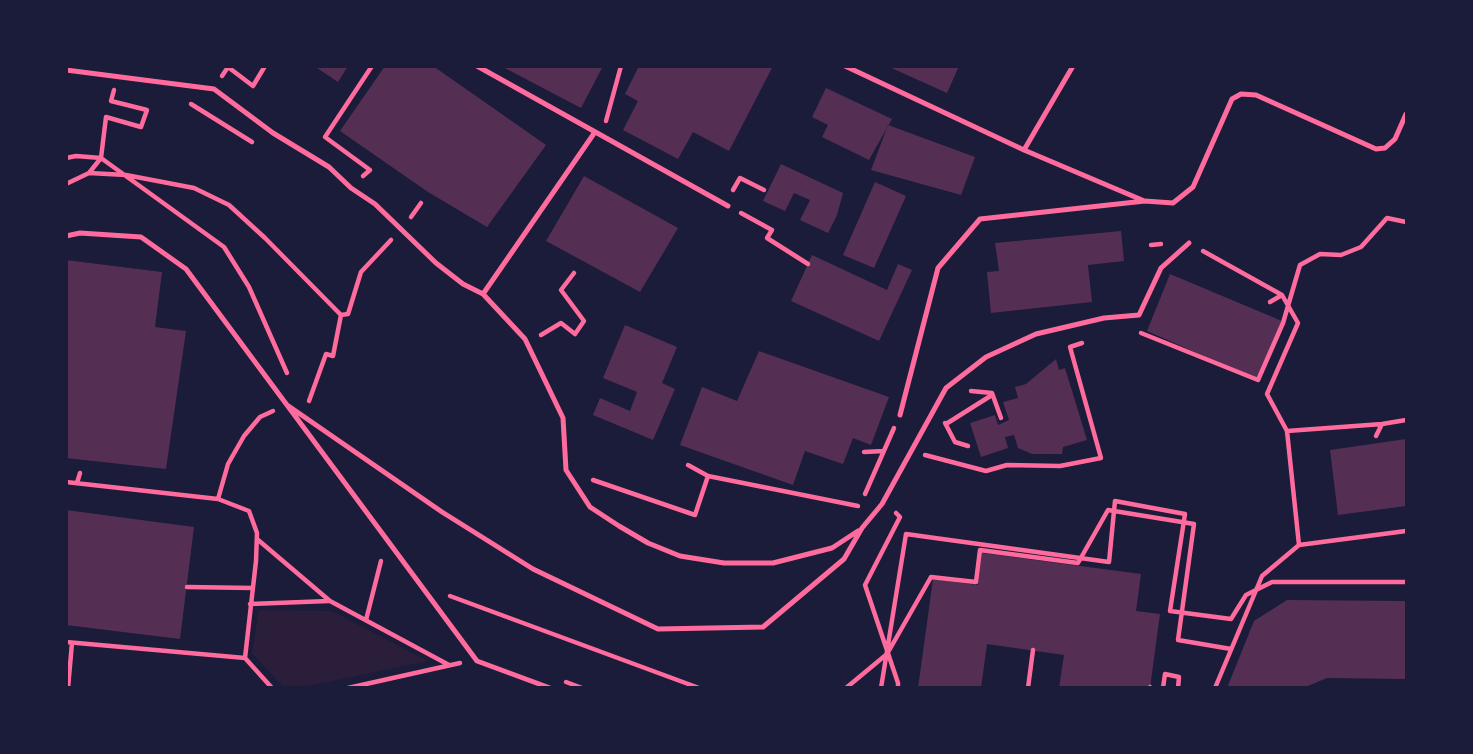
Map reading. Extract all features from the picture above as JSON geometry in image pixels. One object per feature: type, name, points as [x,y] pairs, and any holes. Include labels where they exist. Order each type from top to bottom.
[{"type":"lane","points":[[477,66],[728,206]]},
{"type":"lane","points":[[845,66],[1024,150],[1145,201]]},
{"type":"lane","points":[[1024,150],[1073,66]]},
{"type":"lane","points":[[66,70],[214,89],[273,132],[329,167],[375,204],[436,263],[463,284],[483,294],[527,343],[564,418],[566,470],[590,507],[648,543],[680,556],[724,563],[773,563],[832,548],[862,528]]},
{"type":"lane","points":[[900,415],[938,268],[980,219],[1145,201],[1174,203],[1193,187],[1232,99],[1241,94],[1255,95],[1376,149],[1385,148],[1395,139],[1406,114]]},
{"type":"lane","points":[[483,294],[598,133]]},
{"type":"lane","points":[[66,236],[80,233],[141,237],[186,268],[477,661],[550,688]]},
{"type":"lane","points":[[287,405],[442,512],[533,569],[657,629],[763,627],[844,559],[862,528],[881,504],[946,388],[986,357],[1035,334],[1104,318],[1139,315],[1161,268],[1189,243]]},
{"type":"path","points":[[228,67],[253,86],[265,66]]},
{"type":"path","points":[[325,137],[372,66]]},
{"type":"path","points":[[598,133],[615,93],[621,66]]},
{"type":"path","points":[[66,184],[89,173],[101,158],[106,117],[141,127],[147,110],[111,101],[117,76]]},
{"type":"path","points":[[102,89],[125,92]]},
{"type":"path","points":[[183,100],[262,148]]},
{"type":"path","points":[[89,173],[126,175],[194,188],[229,205],[341,315]]},
{"type":"path","points":[[740,178],[764,190]]},
{"type":"path","points":[[728,206],[772,230],[767,238],[807,264]]},
{"type":"path","points":[[1132,332],[1144,333],[1258,380],[1283,323],[1300,265],[1320,254],[1341,256],[1361,247],[1387,218],[1406,222]]},
{"type":"path","points":[[341,315],[348,314],[361,272],[401,230]]},
{"type":"path","points":[[379,234],[398,250]]},
{"type":"path","points":[[1189,243],[1282,295],[1298,323],[1267,394],[1287,430],[1298,545]]},
{"type":"path","points":[[527,343],[561,323],[575,334],[580,327],[584,321],[561,290],[574,273]]},
{"type":"path","points":[[1270,302],[1282,295]]},
{"type":"path","points":[[300,413],[312,397],[326,354],[333,356],[341,315]]},
{"type":"path","points":[[921,454],[986,471],[1007,465],[1060,466],[1101,458],[1070,347],[1095,339]]},
{"type":"path","points":[[946,388],[992,395]]},
{"type":"path","points":[[992,395],[1000,418]]},
{"type":"path","points":[[946,424],[992,395]]},
{"type":"path","points":[[218,499],[228,464],[244,436],[260,416],[287,405]]},
{"type":"path","points":[[935,407],[955,442],[968,446]]},
{"type":"path","points":[[688,465],[708,476],[860,507],[900,415]]},
{"type":"path","points":[[1287,430],[1406,420]]},
{"type":"path","points":[[1376,436],[1382,424]]},
{"type":"path","points":[[864,452],[884,451]]},
{"type":"path","points":[[566,470],[695,515],[708,476]]},
{"type":"path","points":[[77,483],[80,472]]},
{"type":"path","points":[[66,482],[218,499],[249,511],[257,538],[244,658]]},
{"type":"path","points":[[881,688],[906,534],[1109,562],[1115,501],[1185,514],[1170,611],[1231,619],[1246,596],[1272,582],[1406,582]]},
{"type":"path","points":[[846,688],[887,654],[931,577],[976,582],[981,550],[1078,563],[1108,510],[1194,524],[1178,640],[1231,649]]},
{"type":"path","points":[[898,688],[865,585],[900,517]]},
{"type":"path","points":[[1215,688],[1262,576],[1298,545],[1406,531]]},
{"type":"path","points":[[257,538],[330,601],[449,665]]},
{"type":"path","points":[[366,620],[387,540]]},
{"type":"path","points":[[421,585],[699,688]]},
{"type":"path","points":[[187,587],[253,588]]},
{"type":"path","points":[[250,604],[330,601]]},
{"type":"path","points":[[68,688],[69,642],[244,658],[272,688]]},
{"type":"path","points":[[1028,688],[1033,650]]},
{"type":"path","points":[[348,688],[477,661]]},
{"type":"path","points":[[1163,688],[1165,674],[1179,677],[1178,688]]},
{"type":"shaded area","points":[[259,610],[332,611],[428,661],[303,687],[283,687],[252,653]]},
{"type":"building","points":[[314,66],[348,66],[338,82]]},
{"type":"building","points":[[385,66],[433,66],[546,145],[487,227],[428,192],[340,131]]},
{"type":"building","points":[[501,66],[603,66],[581,108]]},
{"type":"building","points":[[639,66],[773,66],[729,151],[693,132],[678,159],[623,130],[638,101],[625,94]]},
{"type":"building","points":[[887,66],[959,66],[947,93]]},
{"type":"building","points":[[826,88],[892,119],[869,160],[822,137],[828,125],[812,117]]},
{"type":"building","points":[[888,125],[975,157],[961,195],[871,170]]},
{"type":"building","points":[[781,164],[843,193],[837,215],[828,233],[800,220],[810,200],[794,193],[785,211],[763,201]]},
{"type":"building","points":[[584,176],[678,228],[640,292],[546,241]]},
{"type":"building","points":[[875,182],[906,196],[874,268],[843,255]]},
{"type":"building","points":[[1121,231],[1124,261],[1088,265],[1092,302],[991,313],[987,272],[999,271],[995,243]]},
{"type":"building","points":[[812,255],[887,290],[898,264],[912,270],[879,341],[791,301]]},
{"type":"building","points":[[66,260],[162,272],[155,327],[186,331],[166,469],[66,458]]},
{"type":"building","points":[[1170,274],[1282,321],[1256,379],[1147,331]]},
{"type":"building","points":[[625,325],[677,347],[662,383],[675,389],[653,440],[593,415],[600,398],[630,411],[637,392],[603,378]]},
{"type":"building","points":[[759,351],[889,397],[871,445],[853,438],[843,464],[805,451],[793,485],[680,445],[702,387],[737,401]]},
{"type":"building","points":[[1056,359],[1059,370],[1065,368],[1087,440],[1063,447],[1062,454],[1032,454],[1018,448],[1014,435],[1005,437],[1008,448],[981,457],[970,423],[995,415],[998,425],[1009,420],[1003,402],[1018,398],[1015,387],[1026,384]]},
{"type":"building","points":[[1406,439],[1406,506],[1338,515],[1330,450]]},
{"type":"building","points":[[66,510],[194,527],[180,639],[66,625]]},
{"type":"building","points":[[982,553],[1141,574],[1136,611],[1160,614],[1150,688],[1059,688],[1064,655],[987,644],[981,688],[918,688],[933,579],[978,585]]},
{"type":"building","points":[[1287,600],[1406,601],[1406,679],[1327,678],[1303,688],[1227,688],[1254,621]]}]
